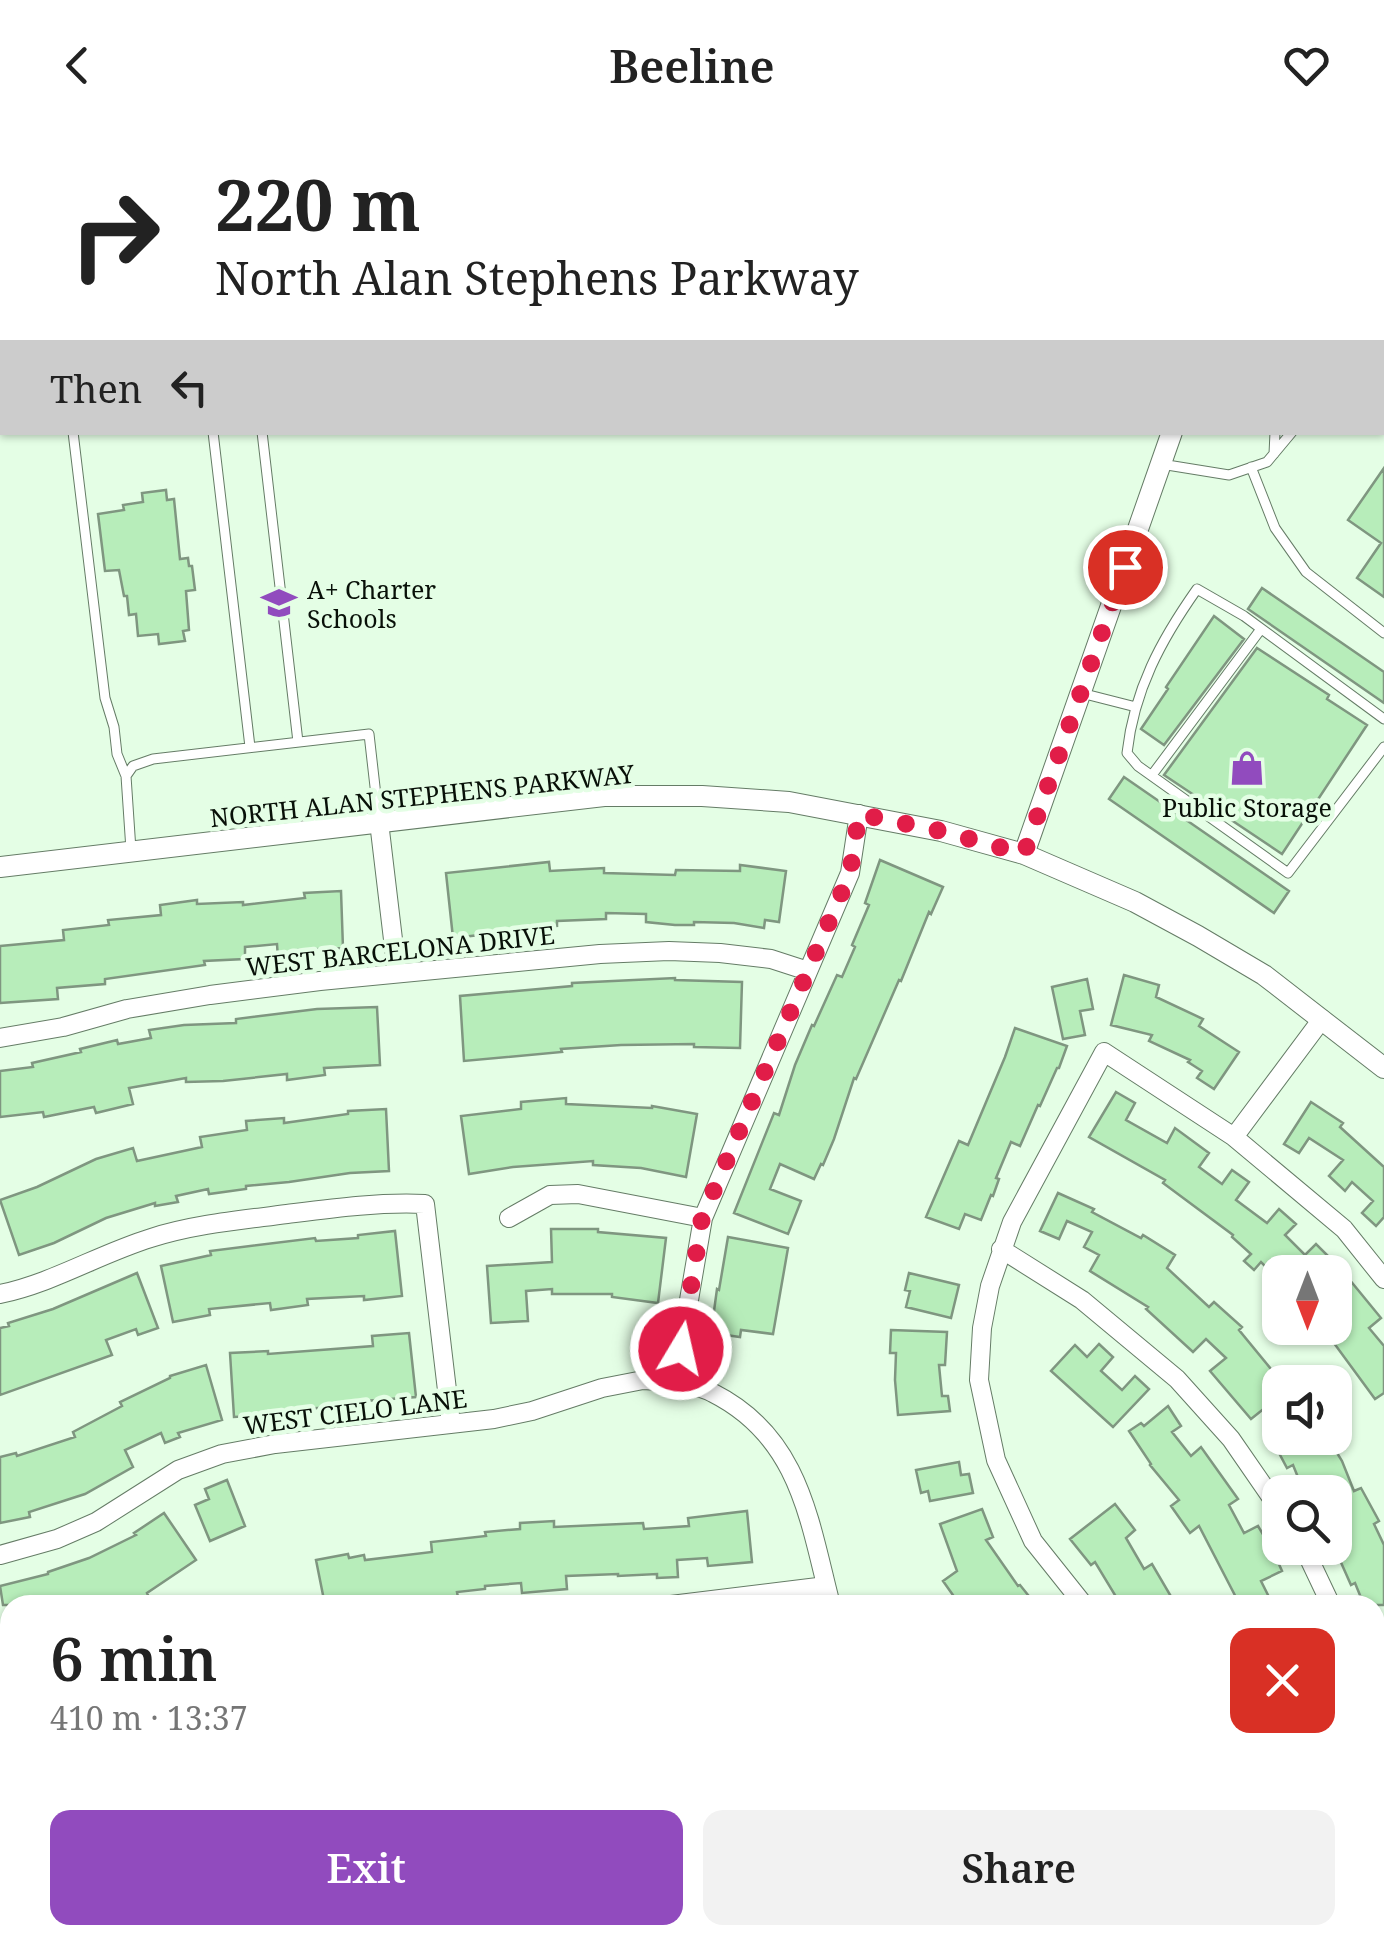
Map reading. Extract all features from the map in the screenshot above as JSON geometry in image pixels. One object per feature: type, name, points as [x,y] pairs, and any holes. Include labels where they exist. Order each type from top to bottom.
[{"type":"street","points":[[1024,854],[1171,435]]},
{"type":"street","name":"NORTH ALAN STEPHENS PARKWAY","points":[[0,867],[604,796],[702,796],[788,802],[941,831],[1024,854],[1135,902],[1264,975],[1384,1068]]},
{"type":"street","points":[[828,1595],[792,1470],[772,1437],[741,1410],[710,1391],[676,1382],[702,1218],[850,873],[859,814]]},
{"type":"street","points":[[378,822],[396,973]]},
{"type":"street","name":"WEST BARCELONA DRIVE","points":[[0,1038],[210,995],[600,954],[720,952],[808,971]]},
{"type":"street","points":[[1234,1136],[1322,1020]]},
{"type":"street","points":[[1076,1595],[1033,1541],[996,1460],[979,1380],[982,1328],[1001,1250],[1012,1222],[1104,1052],[1234,1136],[1344,1229],[1384,1278]]},
{"type":"street","points":[[509,1218],[550,1196],[578,1194],[702,1218]]},
{"type":"street","points":[[0,1294],[58,1276],[155,1236],[222,1222],[385,1202],[424,1204],[452,1424]]},
{"type":"street","points":[[1001,1250],[1082,1300],[1177,1379],[1230,1439],[1262,1484]]},
{"type":"street","name":"WEST CIELO LANE","points":[[0,1555],[57,1539],[96,1522],[178,1470],[222,1454],[532,1412],[602,1388],[643,1380],[676,1382]]},
{"type":"street","points":[[1312,1565],[1326,1595]]},
{"type":"street","points":[[753,1595],[826,1586]]},
{"type":"lane","points":[[73,435],[105,698],[126,776],[132,852]]},
{"type":"lane","points":[[213,435],[250,747]]},
{"type":"lane","points":[[262,435],[298,742]]},
{"type":"lane","points":[[1274,454],[1275,435]]},
{"type":"lane","points":[[1161,464],[1228,475],[1267,462],[1290,435]]},
{"type":"lane","points":[[1251,467],[1275,528],[1306,572],[1384,633]]},
{"type":"lane","points":[[1384,718],[1262,629],[1197,589],[1151,662],[1126,753],[1152,776],[1288,873],[1384,746]]},
{"type":"lane","points":[[1152,776],[1262,629]]},
{"type":"lane","points":[[1081,693],[1136,707]]},
{"type":"lane","points":[[126,776],[133,766],[153,759],[369,734],[378,822]]},
{"type":"building","points":[[1384,468],[1384,597],[1357,578],[1381,543],[1348,520]]},
{"type":"building","points":[[166,490],[167,500],[174,499],[180,559],[188,558],[192,566],[195,590],[186,591],[189,630],[183,631],[185,641],[159,644],[158,634],[138,636],[136,614],[129,615],[119,570],[105,571],[98,514],[143,502],[142,493]]},
{"type":"building","points":[[1262,588],[1384,672],[1384,703],[1248,609]]},
{"type":"building","points":[[1214,616],[1244,639],[1164,745],[1141,729]]},
{"type":"building","points":[[1257,648],[1367,725],[1282,854],[1164,775]]},
{"type":"building","points":[[1124,777],[1289,891],[1274,913],[1109,799]]},
{"type":"building","points":[[880,860],[943,887],[854,1078],[823,1165],[814,1179],[780,1164],[770,1189],[801,1201],[788,1234],[734,1213],[774,1113],[779,1115],[812,1025],[837,975],[842,977],[855,947],[852,945],[869,905],[865,903]]},
{"type":"building","points":[[549,862],[550,871],[604,868],[604,873],[675,875],[676,870],[740,871],[740,865],[786,871],[779,922],[765,920],[764,928],[734,923],[675,925],[646,922],[646,914],[606,913],[606,919],[557,921],[557,926],[453,938],[446,873]]},
{"type":"building","points":[[341,891],[343,948],[299,950],[300,957],[278,959],[277,944],[245,947],[245,959],[204,961],[205,965],[105,979],[105,984],[57,988],[58,999],[0,1003],[0,946],[64,940],[63,930],[109,925],[108,920],[161,915],[160,905],[197,900],[197,904],[243,905],[305,898],[304,893]]},
{"type":"building","points":[[1124,975],[1159,985],[1156,997],[1203,1019],[1199,1026],[1239,1052],[1214,1089],[1197,1078],[1202,1071],[1190,1060],[1149,1041],[1152,1035],[1111,1025]]},
{"type":"building","points":[[675,978],[742,982],[740,1048],[621,1045],[464,1061],[460,996],[572,983]]},
{"type":"building","points":[[1087,979],[1093,1009],[1080,1011],[1085,1035],[1063,1039],[1052,987]]},
{"type":"building","points":[[377,1007],[380,1065],[324,1068],[325,1075],[287,1080],[287,1074],[223,1081],[186,1082],[186,1078],[129,1088],[133,1104],[96,1113],[94,1107],[44,1117],[43,1112],[0,1117],[0,1071],[33,1067],[32,1063],[117,1040],[118,1044],[151,1038],[149,1030],[236,1023],[236,1019],[317,1009]]},
{"type":"building","points":[[1015,1028],[1067,1046],[1059,1068],[1020,1146],[1011,1142],[981,1220],[965,1214],[959,1229],[926,1217],[959,1141],[968,1145]]},
{"type":"building","points":[[1116,1092],[1135,1103],[1126,1120],[1167,1143],[1175,1128],[1209,1153],[1199,1167],[1222,1184],[1232,1170],[1249,1182],[1236,1200],[1267,1223],[1279,1209],[1296,1224],[1285,1235],[1305,1255],[1262,1255],[1262,1263],[1254,1270],[1244,1261],[1251,1254],[1233,1235],[1163,1183],[1165,1180],[1089,1137]]},
{"type":"building","points":[[566,1098],[566,1104],[652,1106],[697,1114],[686,1177],[641,1168],[593,1165],[593,1161],[469,1174],[461,1116],[521,1109],[521,1102]]},
{"type":"building","points":[[1311,1102],[1343,1123],[1340,1127],[1384,1167],[1384,1217],[1376,1226],[1362,1213],[1373,1201],[1352,1182],[1345,1191],[1329,1176],[1343,1160],[1309,1138],[1299,1153],[1284,1144]]},
{"type":"building","points":[[386,1109],[389,1171],[246,1186],[209,1194],[208,1189],[176,1196],[178,1202],[155,1203],[106,1218],[19,1255],[0,1200],[96,1159],[133,1148],[137,1161],[202,1147],[200,1137],[247,1130],[246,1121],[284,1118],[284,1123],[348,1111]]},
{"type":"building","points":[[1058,1193],[1175,1255],[1167,1268],[1209,1307],[1214,1302],[1242,1327],[1239,1330],[1268,1365],[1262,1365],[1262,1410],[1251,1419],[1210,1371],[1226,1358],[1206,1339],[1193,1352],[1148,1307],[1090,1271],[1099,1255],[1084,1247],[1092,1232],[1067,1221],[1059,1239],[1040,1231]]},
{"type":"building","points":[[551,1229],[598,1229],[666,1238],[658,1303],[612,1294],[526,1291],[528,1321],[491,1323],[487,1266],[552,1262]]},
{"type":"building","points":[[395,1231],[402,1296],[307,1299],[308,1305],[271,1310],[270,1303],[209,1309],[210,1315],[173,1322],[161,1266],[211,1255],[210,1251]]},
{"type":"building","points":[[728,1237],[788,1248],[773,1334],[741,1330],[740,1337],[711,1333]]},
{"type":"building","points":[[1316,1244],[1327,1255],[1305,1255]]},
{"type":"building","points":[[137,1273],[158,1328],[138,1335],[136,1329],[106,1340],[112,1355],[0,1395],[0,1328]]},
{"type":"building","points":[[909,1273],[959,1285],[951,1318],[906,1307]]},
{"type":"building","points":[[1352,1283],[1381,1318],[1369,1328],[1384,1346],[1384,1393],[1375,1399],[1335,1345],[1352,1345]]},
{"type":"building","points":[[891,1330],[947,1332],[945,1365],[939,1365],[942,1396],[948,1396],[950,1411],[898,1415],[896,1353],[890,1353]]},
{"type":"building","points":[[409,1333],[416,1397],[234,1417],[230,1353],[373,1346],[372,1336]]},
{"type":"building","points":[[1099,1344],[1113,1357],[1101,1371],[1122,1390],[1135,1376],[1149,1389],[1113,1427],[1051,1371],[1075,1345],[1087,1357]]},
{"type":"building","points":[[206,1365],[222,1420],[178,1433],[180,1437],[165,1443],[161,1433],[125,1450],[133,1467],[85,1494],[29,1512],[30,1517],[0,1523],[0,1457],[16,1453],[17,1456],[75,1437],[73,1432],[122,1406],[120,1402],[170,1376]]},
{"type":"building","points":[[1168,1406],[1181,1426],[1172,1432],[1191,1456],[1201,1447],[1238,1499],[1229,1505],[1244,1533],[1258,1526],[1262,1533],[1262,1565],[1279,1565],[1282,1571],[1261,1581],[1268,1595],[1235,1595],[1199,1526],[1190,1533],[1171,1506],[1179,1500],[1129,1431],[1141,1423],[1144,1426]]},
{"type":"building","points":[[1280,1455],[1338,1455],[1348,1475],[1297,1475],[1293,1465],[1287,1468]]},
{"type":"building","points":[[959,1462],[961,1475],[969,1474],[973,1493],[930,1501],[928,1491],[921,1493],[916,1470]]},
{"type":"building","points":[[227,1480],[245,1526],[210,1541],[195,1505],[209,1499],[205,1489]]},
{"type":"building","points":[[1352,1486],[1354,1491],[1361,1488],[1379,1521],[1374,1524],[1384,1545],[1384,1595],[1360,1595],[1355,1583],[1351,1585],[1342,1565],[1352,1565]]},
{"type":"building","points":[[1115,1504],[1135,1530],[1126,1538],[1144,1569],[1152,1564],[1170,1595],[1115,1595],[1095,1562],[1091,1565],[1070,1539]]},
{"type":"building","points":[[982,1509],[993,1537],[986,1540],[1028,1595],[953,1595],[943,1581],[957,1571],[940,1524]]},
{"type":"building","points":[[747,1511],[752,1562],[708,1566],[707,1558],[677,1560],[678,1577],[566,1576],[567,1589],[522,1593],[521,1583],[485,1586],[457,1592],[458,1595],[323,1595],[316,1560],[348,1554],[349,1558],[364,1555],[365,1560],[432,1552],[431,1542],[520,1529],[520,1523],[554,1521],[554,1527],[643,1523],[644,1529],[689,1526],[688,1518]]},
{"type":"building","points":[[164,1513],[196,1560],[148,1595],[1,1595],[0,1586],[89,1558]]},
{"type":"place","name":"A+ Charter Schools","points":[[279,603]]},
{"type":"place","name":"Public Storage","points":[[1247,768]]},
{"type":"route","points":[[681,1349],[702,1218],[850,873],[859,814],[1024,854],[1125,567]]}]
